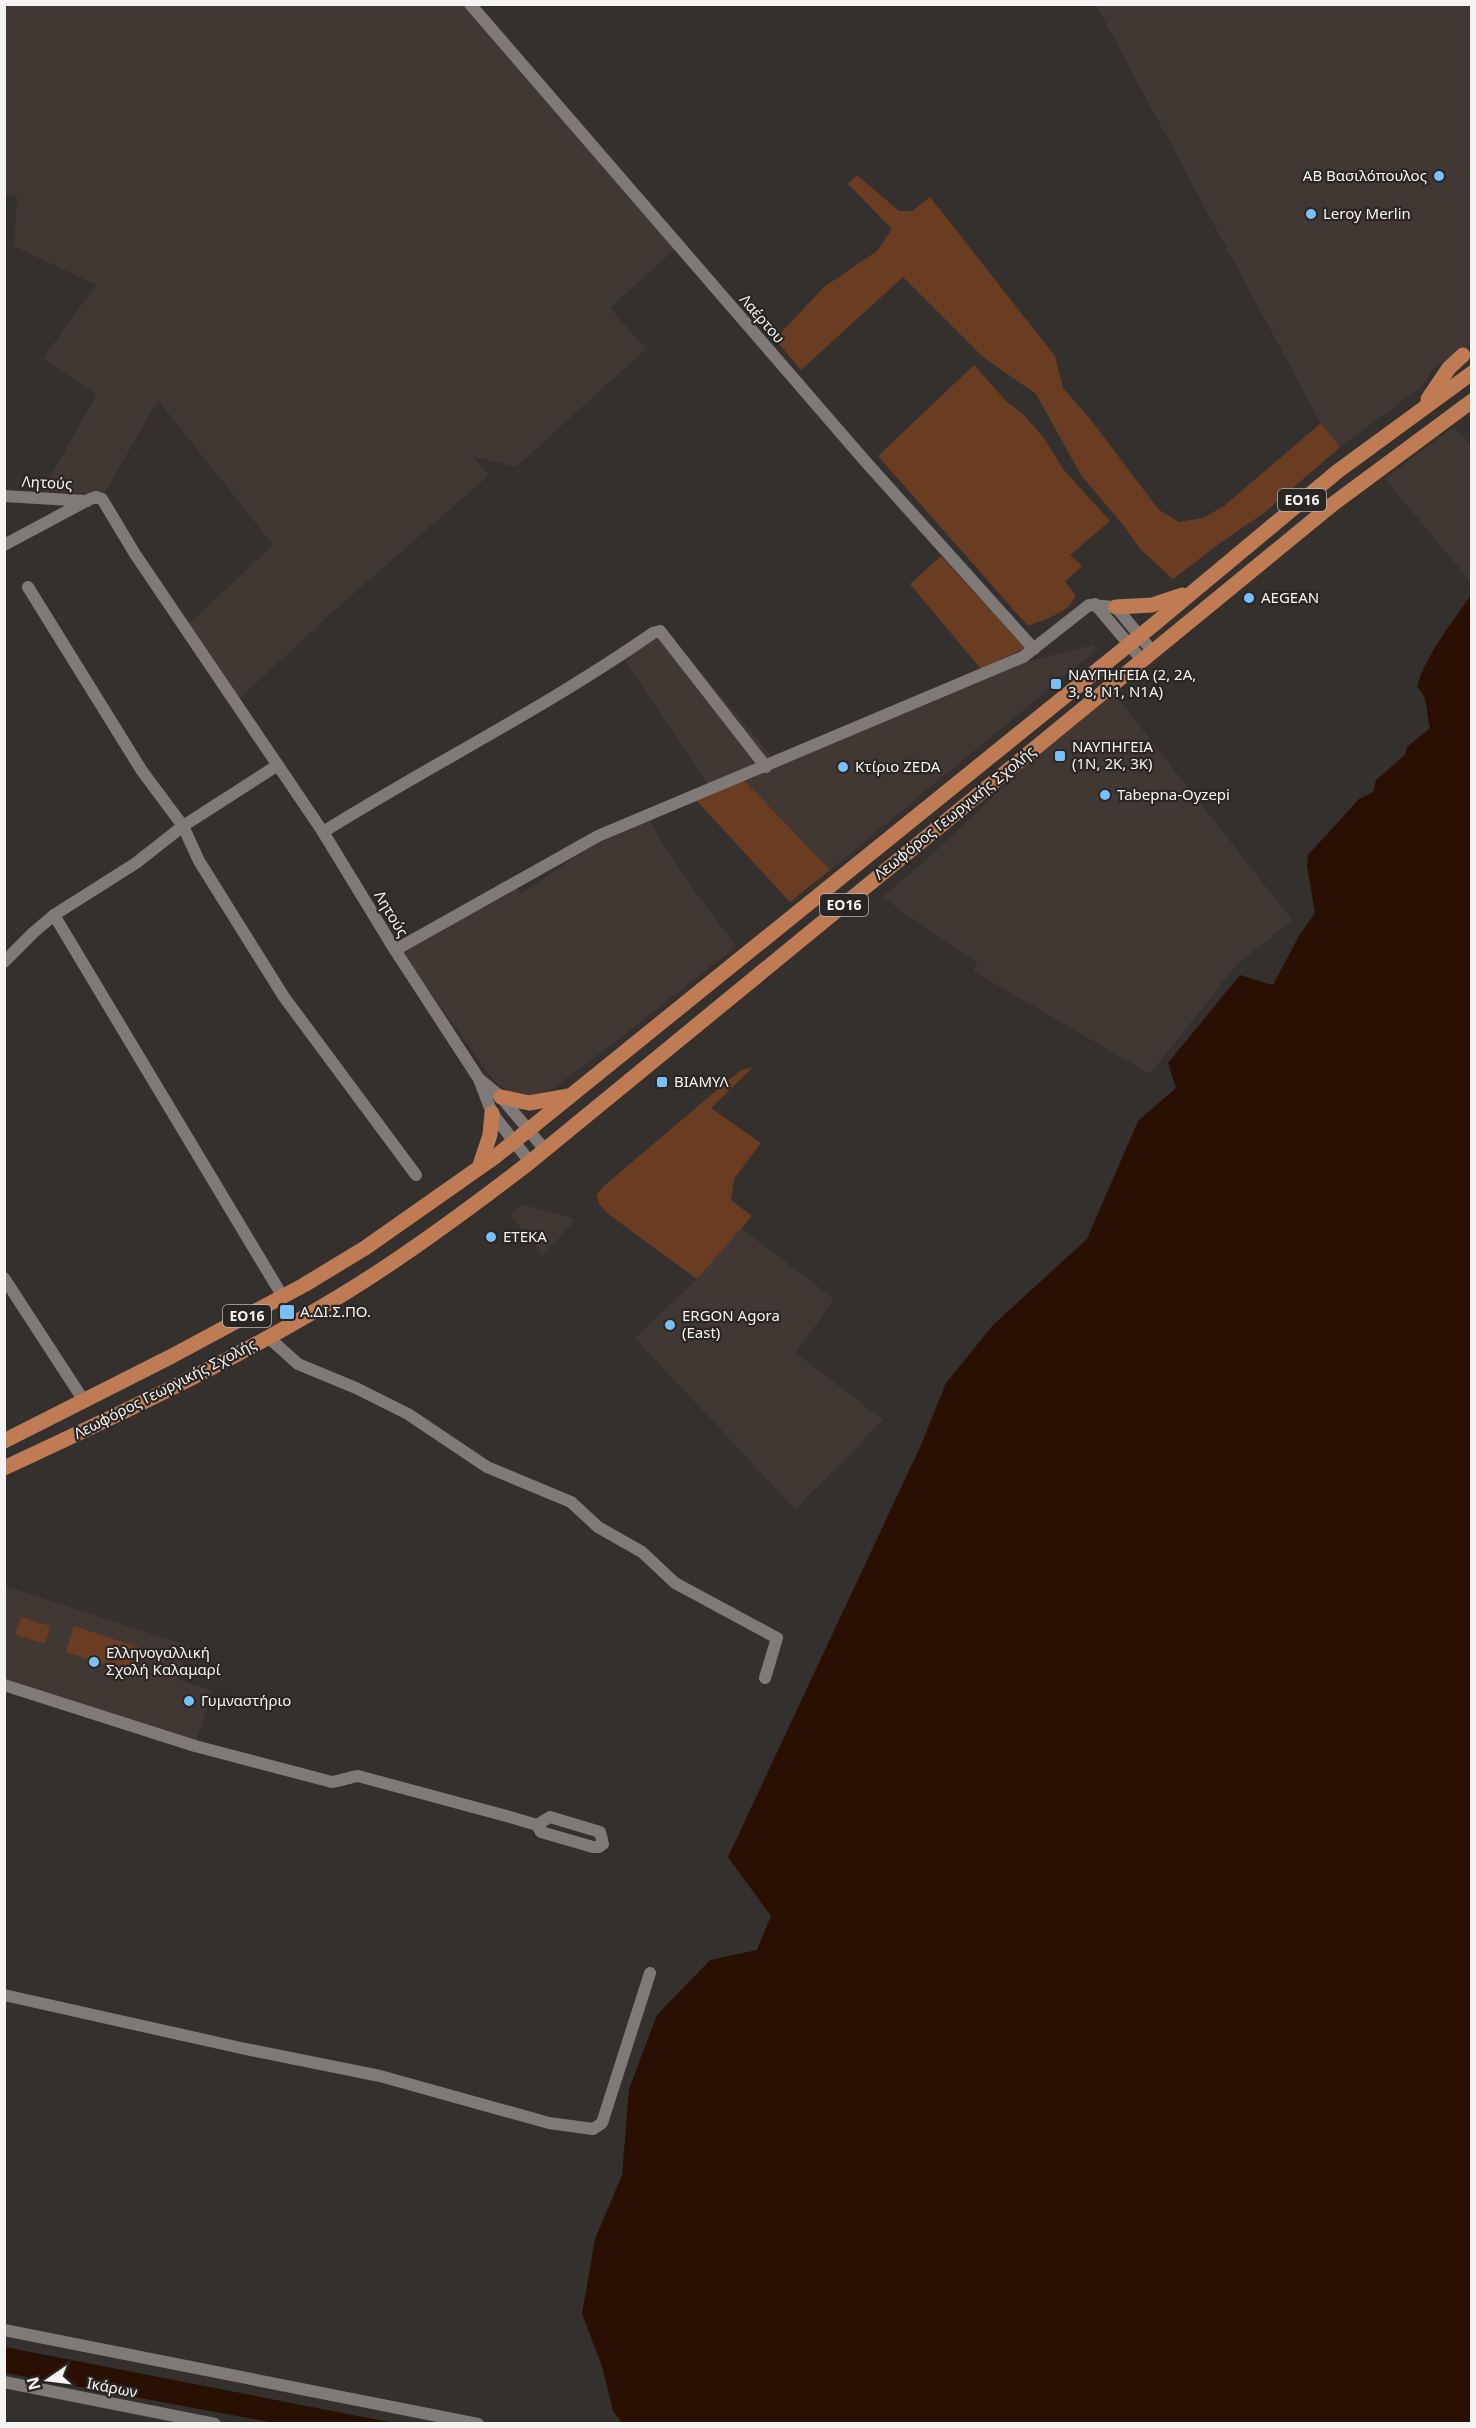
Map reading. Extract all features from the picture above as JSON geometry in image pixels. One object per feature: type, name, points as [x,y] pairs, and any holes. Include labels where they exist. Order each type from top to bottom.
[{"type":"main road","points":[[1416,413],[1449,368],[1467,352]]},
{"type":"main road","name":"Λεωφόρος Γεωργικής Σχολής","points":[[574,1094],[1134,640],[1338,471],[1472,373]]},
{"type":"main road","name":"Λεωφόρος Γεωργικής Σχολής","points":[[545,1150],[1365,478],[1472,401]]},
{"type":"main road","points":[[1116,607],[1152,604],[1190,592]]},
{"type":"main road","points":[[501,1096],[529,1102],[574,1094]]},
{"type":"main road","name":"ΕΟ16","points":[[478,1169],[530,1131],[574,1094]]},
{"type":"main road","points":[[478,1169],[490,1135],[492,1113]]},
{"type":"main road","name":"ΕΟ16","points":[[530,1162],[545,1150]]},
{"type":"main road","name":"Λεωφόρος Γεωργικής Σχολής","points":[[4,1468],[166,1390],[268,1337],[368,1278],[530,1162]]},
{"type":"main road","name":"Λεωφόρος Γεωργικής Σχολής","points":[[4,1441],[283,1297],[365,1248],[478,1169]]},
{"type":"street","name":"Λαέρτου","points":[[470,4],[865,461],[1034,650]]},
{"type":"street","name":"Λητούς","points":[[4,496],[88,501],[96,497],[102,499],[135,554],[323,832],[395,950],[479,1079],[492,1113],[530,1162]]},
{"type":"street","points":[[4,545],[88,501]]},
{"type":"street","points":[[28,587],[142,771],[183,826],[199,861],[284,997],[416,1175]]},
{"type":"street","points":[[1095,604],[1134,640],[1147,656]]},
{"type":"street","points":[[395,950],[598,836],[766,767],[889,712],[1013,662],[1034,650],[1084,609],[1095,604],[1116,607],[1134,640]]},
{"type":"street","points":[[323,832],[403,783],[600,670],[653,633],[660,631],[766,767]]},
{"type":"street","points":[[4,962],[54,915],[136,863],[183,826],[278,765]]},
{"type":"street","points":[[54,915],[283,1297]]},
{"type":"street","name":"Λητούς","points":[[479,1079],[501,1096],[545,1150]]},
{"type":"street","points":[[4,1278],[84,1401]]},
{"type":"street","points":[[268,1337],[298,1364],[356,1388],[408,1414],[487,1467],[571,1502],[598,1527],[642,1552],[675,1583],[777,1638],[765,1678]]},
{"type":"street","points":[[4,1685],[228,1756],[332,1782],[358,1776],[537,1825],[550,1818],[583,1826],[600,1832],[603,1844],[593,1847],[541,1832],[537,1825]]},
{"type":"street","points":[[4,1995],[241,2048],[380,2076],[549,2123],[593,2129],[602,2123],[650,1973]]},
{"type":"street","points":[[4,2330],[478,2424]]},
{"type":"street","name":"Ικάρων","points":[[4,2382],[214,2424]]},
{"type":"shaded area","points":[[5,5],[464,5],[676,248],[610,308],[646,349],[516,467],[472,456],[489,475],[329,615],[239,699],[188,625],[273,545],[158,400],[104,494],[42,491],[97,394],[43,358],[96,285],[14,246],[17,196],[5,195]]},
{"type":"shaded area","points":[[1096,5],[1471,5],[1471,346],[1435,366],[1422,386],[1340,447],[1319,420]]},
{"type":"shaded area","points":[[857,175],[899,211],[912,211],[930,197],[1055,356],[1063,388],[1091,420],[1159,510],[1179,522],[1203,518],[1224,506],[1321,423],[1340,447],[1264,513],[1173,579],[1140,549],[1124,526],[1081,475],[1036,394],[983,357],[903,277],[801,370],[775,339],[824,287],[877,251],[892,229],[848,184]]},
{"type":"shaded area","points":[[974,365],[1044,438],[1063,469],[1110,521],[1070,555],[1082,566],[1065,582],[1076,595],[1073,602],[1055,615],[1028,626],[878,456]]},
{"type":"shaded area","points":[[1453,427],[1471,445],[1471,582],[1385,479]]},
{"type":"shaded area","points":[[941,556],[1025,648],[981,669],[910,584]]},
{"type":"shaded area","points":[[1471,595],[1471,2423],[622,2423],[613,2411],[602,2366],[582,2314],[595,2239],[622,2175],[629,2089],[657,2015],[710,1960],[757,1950],[771,1916],[728,1857],[921,1445],[946,1383],[993,1325],[1087,1239],[1138,1121],[1176,1088],[1168,1063],[1240,975],[1273,985],[1300,934],[1315,913],[1307,866],[1308,855],[1359,799],[1373,792],[1376,780],[1405,755],[1407,747],[1430,728],[1424,696],[1417,687],[1433,651]]},
{"type":"shaded area","points":[[665,629],[771,756],[708,784],[623,658]]},
{"type":"shaded area","points":[[1093,645],[1096,650],[830,870],[744,780],[963,686],[1029,661]]},
{"type":"shaded area","points":[[1109,687],[1292,920],[1236,965],[1150,1074],[973,971],[978,964],[882,897],[924,862]]},
{"type":"shaded area","points":[[744,780],[830,870],[790,902],[695,799]]},
{"type":"shaded area","points":[[648,819],[685,878],[736,946],[555,1087],[531,1097],[510,1093],[494,1081],[401,951],[515,886],[521,894],[584,851]]},
{"type":"shaded area","points":[[753,1067],[711,1108],[761,1143],[734,1179],[731,1200],[752,1216],[697,1279],[608,1214],[600,1205],[596,1195],[731,1078],[742,1070]]},
{"type":"shaded area","points":[[523,1205],[566,1216],[575,1221],[543,1255],[510,1214]]},
{"type":"shaded area","points":[[741,1228],[834,1299],[796,1353],[883,1420],[795,1509],[635,1338],[697,1279]]},
{"type":"shaded area","name":"Ελληνογαλλική Σχολή Καλαμαρί","points":[[5,1586],[189,1646],[177,1679],[212,1691],[193,1752],[5,1691]]},
{"type":"shaded area","points":[[21,1617],[50,1626],[45,1644],[15,1634]]},
{"type":"shaded area","points":[[74,1626],[144,1649],[136,1674],[66,1652]]},
{"type":"shaded area","points":[[4,2347],[394,2423],[275,2423],[5,2373]]},
{"type":"place","name":"ΑΒ Βασιλόπουλος","points":[[1439,176]]},
{"type":"place","name":"Leroy Merlin","points":[[1311,214]]},
{"type":"place","name":"AEGEAN","points":[[1249,598]]},
{"type":"place","name":"ΝΑΥΠΗΓΕΙΑ (2, 2Α, 3, 8, Ν1, Ν1Α)","points":[[1056,684]]},
{"type":"place","name":"ΝΑΥΠΗΓΕΙΑ (1Ν, 2Κ, 3Κ)","points":[[1060,756]]},
{"type":"place","name":"Κτίριο ZEDA","points":[[843,767]]},
{"type":"place","name":"Tabepna-Oyzepi","points":[[1105,795]]},
{"type":"place","name":"ΒΙΑΜΥΛ","points":[[662,1082]]},
{"type":"place","name":"ΕΤΕΚΑ","points":[[491,1237]]},
{"type":"place","name":"Α.ΔΙ.Σ.ΠΟ.","points":[[287,1312]]},
{"type":"place","name":"ERGON Agora (East)","points":[[670,1325]]},
{"type":"place","name":"Ελληνογαλλική Σχολή Καλαμαρί","points":[[94,1662]]},
{"type":"place","name":"Γυμναστήριο","points":[[189,1701]]}]
